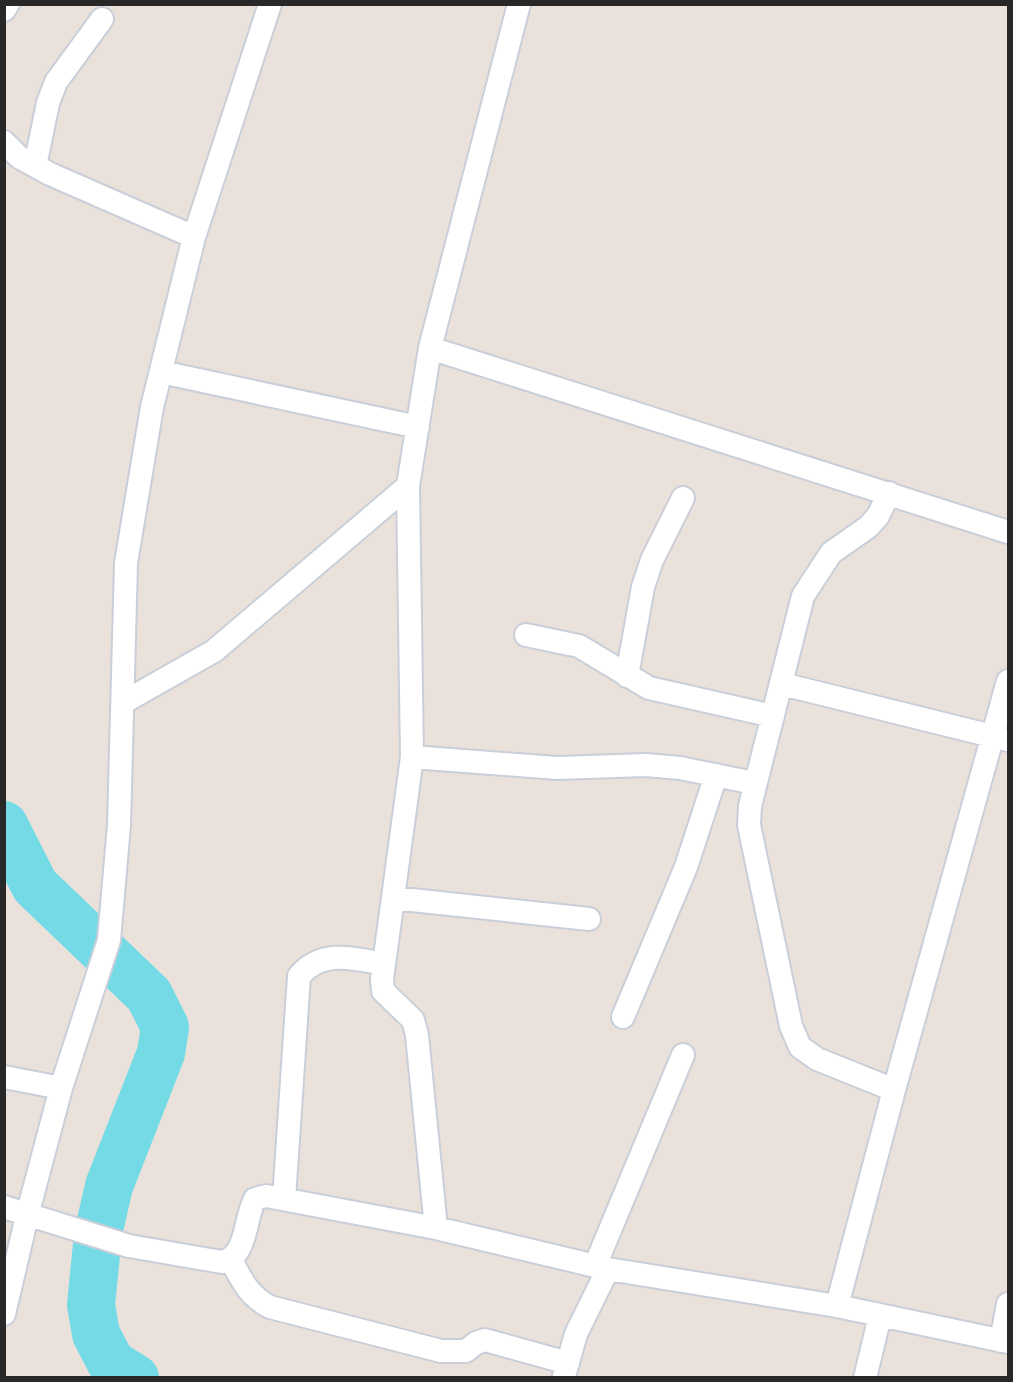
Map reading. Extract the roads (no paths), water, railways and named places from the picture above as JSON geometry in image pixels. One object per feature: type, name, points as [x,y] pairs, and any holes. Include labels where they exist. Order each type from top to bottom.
[{"type":"street","points":[[4,10],[8,4]]},
{"type":"street","points":[[4,1314],[28,1212],[62,1088],[109,940],[119,825],[126,563],[152,407],[194,237],[270,4]]},
{"type":"street","points":[[436,1228],[417,1035],[413,1020],[383,991],[384,964],[412,758],[408,486],[430,348],[519,4]]},
{"type":"street","points":[[35,166],[48,103],[56,82],[102,19]]},
{"type":"street","points":[[4,142],[19,157],[35,166],[194,237]]},
{"type":"street","points":[[430,348],[1008,532]]},
{"type":"street","points":[[161,372],[418,427]]},
{"type":"street","points":[[124,702],[214,651],[408,486]]},
{"type":"street","points":[[889,493],[878,516],[868,527],[831,553],[813,577],[803,596],[782,684],[754,783],[749,825],[791,1026],[800,1047],[817,1059],[894,1090]]},
{"type":"street","points":[[627,676],[643,587],[652,560],[683,498]]},
{"type":"street","points":[[526,635],[579,646],[649,688],[773,716]]},
{"type":"street","points":[[837,1306],[894,1090],[1001,737],[1008,681]]},
{"type":"street","points":[[782,684],[1001,737]]},
{"type":"street","points":[[412,758],[557,768],[646,765],[754,783]]},
{"type":"street","points":[[623,1017],[686,867],[716,775]]},
{"type":"street","points":[[393,898],[589,919]]},
{"type":"street","points":[[284,1199],[299,976],[308,966],[327,957],[344,957],[384,964]]},
{"type":"street","points":[[231,1260],[246,1288],[256,1299],[270,1307],[441,1351],[466,1351],[476,1343],[485,1340],[566,1370],[576,1334],[683,1055]]},
{"type":"street","points":[[4,1077],[62,1088]]},
{"type":"street","points":[[4,1207],[28,1212],[83,1233],[129,1246],[222,1262],[231,1260],[238,1252],[255,1199],[266,1196],[436,1228],[602,1268],[837,1306],[1005,1342],[1008,1304]]},
{"type":"street","points":[[865,1377],[880,1316]]},
{"type":"waterway","points":[[4,825],[35,886],[149,995],[165,1027],[161,1053],[109,1186],[98,1234],[91,1305],[96,1334],[111,1363],[135,1378]]}]
